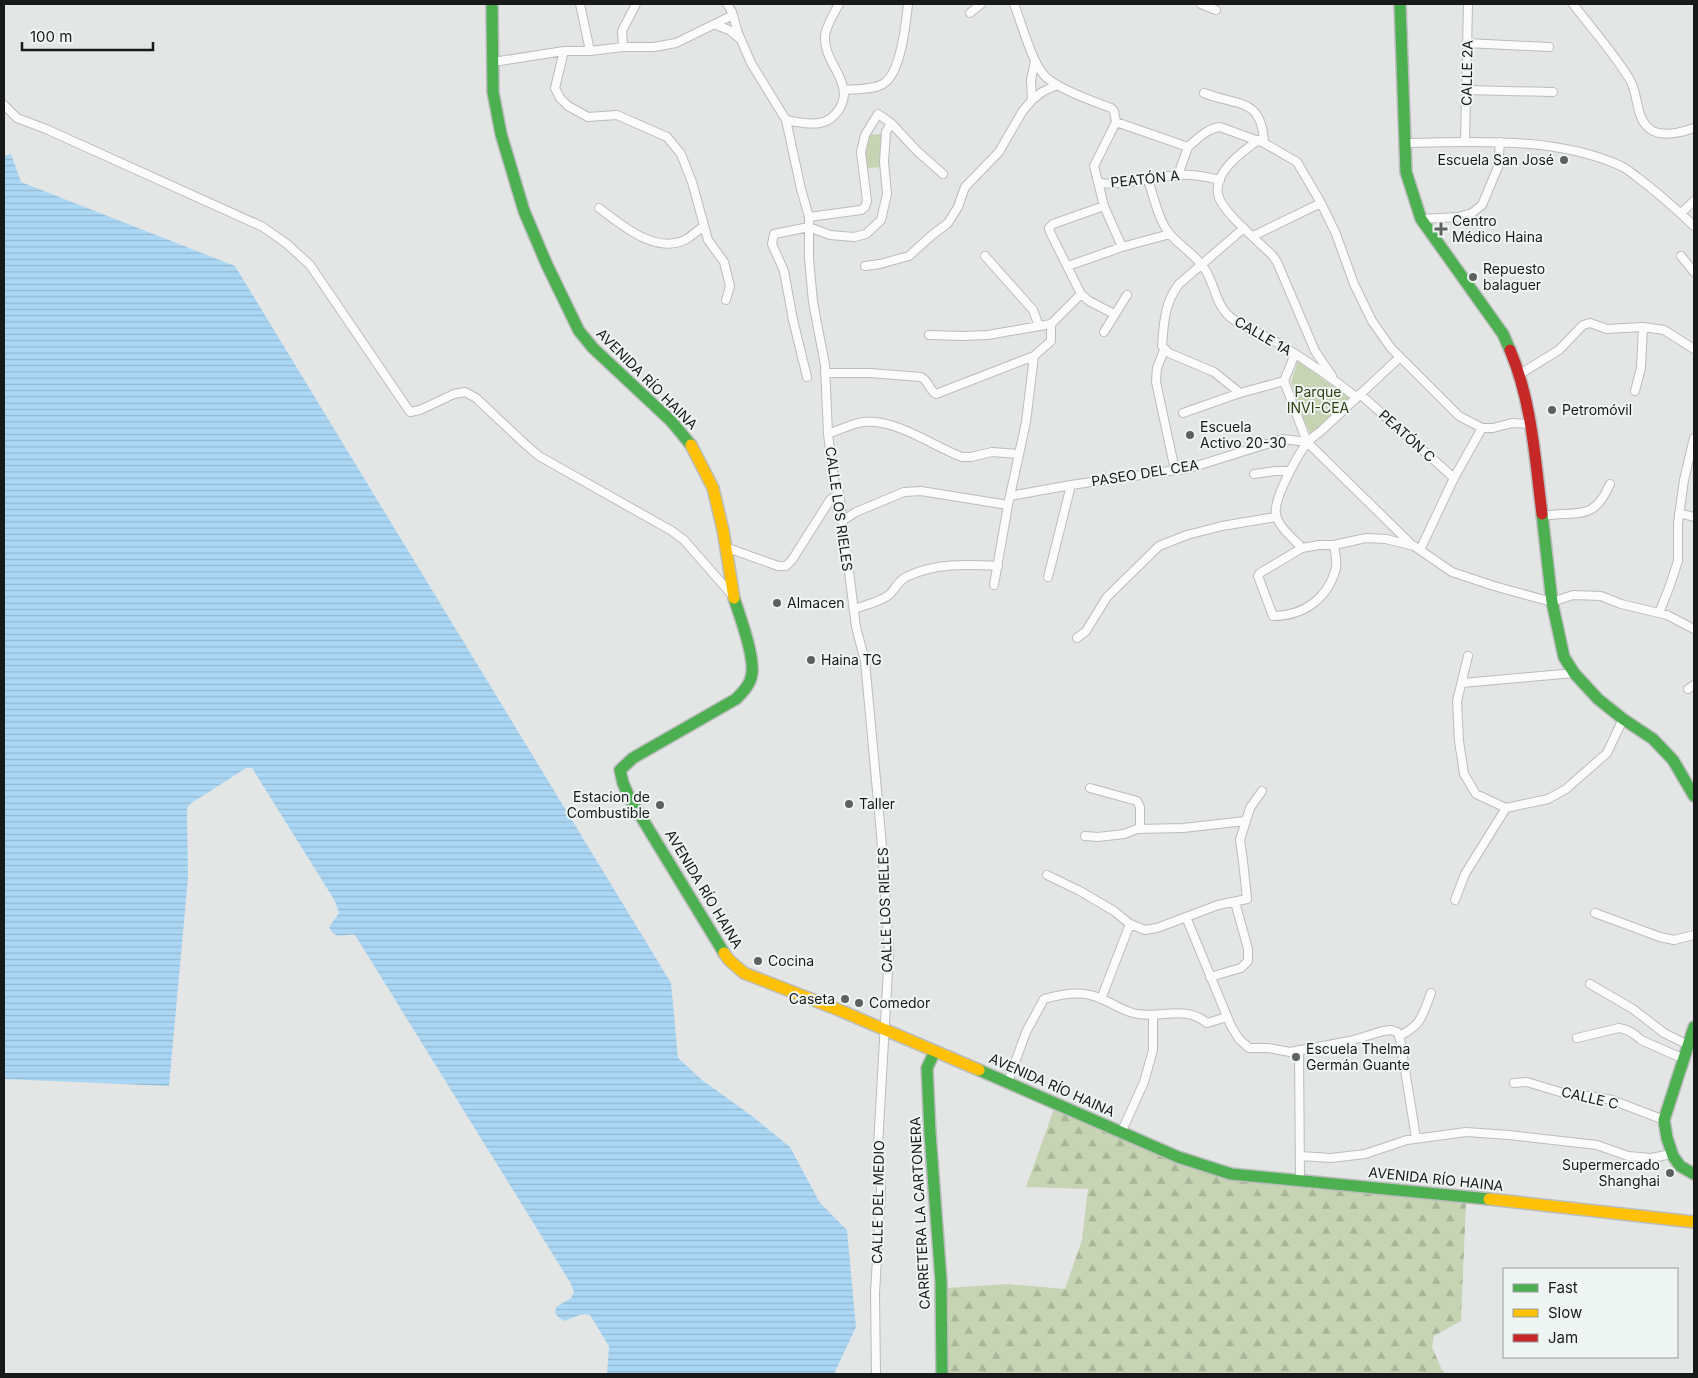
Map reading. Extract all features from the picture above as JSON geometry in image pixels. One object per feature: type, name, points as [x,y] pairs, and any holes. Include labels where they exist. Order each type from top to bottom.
[{"type":"street","name":"AVENIDA RÍO HAINA","points":[[492,4],[493,92],[501,134],[524,211],[547,265],[580,331],[593,348],[670,421],[692,445],[713,488],[726,547],[734,597],[751,658],[752,674],[746,690],[736,699],[633,758],[620,770],[629,797],[729,960],[744,972],[1008,1082],[1121,1133],[1178,1157],[1231,1174],[1426,1192],[1694,1222]]},
{"type":"street","points":[[580,4],[590,51]]},
{"type":"street","points":[[623,47],[622,31],[636,4]]},
{"type":"street","name":"CALLE LOS RIELES","points":[[727,4],[733,15],[741,41],[752,63],[786,120],[809,217],[809,258],[813,302],[825,373],[828,434],[834,480],[839,493],[856,627],[865,660],[881,834],[888,952],[885,1030]]},
{"type":"street","points":[[786,120],[821,123],[834,115],[843,103],[844,90],[828,55],[825,35],[839,4]]},
{"type":"street","points":[[844,90],[881,85],[893,74],[905,35],[908,4]]},
{"type":"street","points":[[970,13],[981,4]]},
{"type":"street","points":[[1014,4],[1035,61],[1045,76],[1057,85],[1114,111],[1116,122],[1094,166],[1104,206],[1122,247]]},
{"type":"street","points":[[1201,4],[1216,10]]},
{"type":"street","points":[[1400,4],[1406,172],[1421,219],[1503,334],[1520,374],[1531,424],[1552,602],[1564,657],[1574,673],[1598,699],[1653,739],[1673,760],[1694,796]]},
{"type":"street","name":"CALLE 2A","points":[[1465,142],[1468,4]]},
{"type":"street","points":[[1573,4],[1609,48],[1631,82],[1643,121],[1650,130],[1657,133],[1680,133],[1694,128]]},
{"type":"street","points":[[492,62],[564,52],[623,47],[654,48],[676,43],[733,15]]},
{"type":"street","points":[[716,24],[729,30],[741,41]]},
{"type":"street","points":[[1466,43],[1549,47]]},
{"type":"street","points":[[564,52],[555,88],[560,98],[568,106],[588,116],[616,115],[667,137],[681,154],[692,182],[708,240],[724,262],[730,286],[726,300]]},
{"type":"street","points":[[1032,100],[1031,80],[1035,61]]},
{"type":"street","points":[[865,266],[909,256],[930,236],[948,223],[958,207],[965,187],[999,152],[1022,112],[1042,92],[1057,85]]},
{"type":"street","points":[[1466,90],[1553,92]]},
{"type":"street","points":[[1204,93],[1218,99],[1243,103],[1258,114],[1264,129],[1261,141],[1228,166],[1220,180],[1217,192],[1226,210],[1277,262],[1315,352],[1334,380]]},
{"type":"street","points":[[4,105],[17,118],[46,129],[263,227],[287,244],[310,265],[410,412],[420,410],[454,394],[465,392],[471,395],[539,456],[672,531],[684,540],[734,597]]},
{"type":"street","points":[[809,217],[861,210],[865,207],[867,201],[860,152],[865,135],[878,114],[891,123],[917,151],[943,174]]},
{"type":"street","points":[[1116,122],[1188,147]]},
{"type":"street","points":[[807,377],[793,320],[784,271],[772,244],[774,234],[809,227],[830,234],[854,237],[866,234],[881,220],[888,194],[884,162],[886,132],[891,123]]},
{"type":"street","points":[[1178,175],[1188,147],[1214,127],[1220,127],[1261,141],[1297,162],[1321,203],[1336,234],[1354,284],[1372,320],[1392,348],[1459,416],[1482,428],[1493,428],[1512,423],[1531,424]]},
{"type":"street","points":[[1404,143],[1500,142],[1563,148],[1593,156],[1623,167],[1654,190],[1694,226]]},
{"type":"street","points":[[1421,219],[1458,217],[1472,213],[1482,205],[1498,168],[1500,142]]},
{"type":"street","name":"PEATÓN A","points":[[1099,183],[1110,184],[1178,175],[1220,180]]},
{"type":"street","name":"CALLE 1A","points":[[1148,180],[1164,226],[1202,264],[1207,272],[1217,300],[1225,312],[1234,320],[1280,344],[1358,396]]},
{"type":"street","points":[[1681,213],[1694,201]]},
{"type":"street","points":[[1253,236],[1321,203]]},
{"type":"street","points":[[1104,206],[1053,224],[1049,228],[1080,294],[1114,314]]},
{"type":"street","points":[[599,208],[634,234],[650,241],[673,243],[685,240],[704,226]]},
{"type":"street","points":[[1175,470],[1156,382],[1157,368],[1164,350],[1162,346],[1166,308],[1179,284],[1244,228]]},
{"type":"street","points":[[1068,266],[1122,247],[1170,234]]},
{"type":"street","points":[[985,256],[1033,310],[1039,326]]},
{"type":"street","points":[[1681,256],[1694,272]]},
{"type":"street","points":[[929,334],[988,335],[1051,324],[1080,294]]},
{"type":"street","points":[[1104,332],[1127,295]]},
{"type":"street","points":[[1520,374],[1559,350],[1583,325],[1590,323],[1608,329],[1643,327],[1664,330],[1694,349]]},
{"type":"street","points":[[825,373],[870,373],[921,377],[925,379],[932,392],[936,394],[1034,356],[1052,342],[1051,324]]},
{"type":"street","points":[[1635,391],[1641,368],[1643,327]]},
{"type":"street","points":[[1164,350],[1214,372],[1240,393]]},
{"type":"street","points":[[1295,354],[1284,381],[1307,442],[1417,548],[1452,572],[1494,586],[1552,602],[1574,595],[1601,596],[1621,604],[1667,615],[1694,629]]},
{"type":"street","points":[[994,585],[1008,505],[1026,422],[1034,356]]},
{"type":"street","points":[[1302,548],[1282,526],[1276,516],[1275,506],[1290,471],[1307,442],[1400,356]]},
{"type":"street","points":[[1183,413],[1240,393],[1284,381]]},
{"type":"street","name":"PEATÓN C","points":[[1358,396],[1454,478]]},
{"type":"street","points":[[828,434],[859,423],[882,423],[904,430],[962,457],[992,452],[1019,454]]},
{"type":"street","points":[[1417,548],[1482,428]]},
{"type":"street","points":[[1659,613],[1670,588],[1678,561],[1678,523],[1684,480],[1693,450],[1694,438]]},
{"type":"street","name":"PASEO DEL CEA","points":[[1010,496],[1198,466],[1283,440],[1307,442]]},
{"type":"street","points":[[1254,474],[1290,471]]},
{"type":"street","points":[[1542,516],[1583,513],[1592,510],[1605,497],[1610,484]]},
{"type":"street","points":[[1048,577],[1071,485]]},
{"type":"street","points":[[842,521],[856,512],[904,492],[921,491],[1008,505]]},
{"type":"street","points":[[726,547],[778,566],[786,566],[792,560],[830,500],[839,493]]},
{"type":"street","points":[[1680,513],[1694,516]]},
{"type":"street","points":[[1077,638],[1086,631],[1108,597],[1159,546],[1187,535],[1222,526],[1276,516]]},
{"type":"street","points":[[1334,545],[1336,567],[1328,585],[1318,600],[1308,609],[1285,616],[1273,616],[1258,576],[1260,572],[1302,548],[1319,544],[1334,545],[1366,538],[1386,539],[1417,548]]},
{"type":"street","points":[[854,609],[888,596],[904,578],[933,567],[998,566]]},
{"type":"street","points":[[1468,656],[1457,701],[1459,741],[1464,774],[1476,794],[1506,808],[1548,798],[1566,790],[1607,753],[1623,719]]},
{"type":"street","points":[[1462,683],[1574,673]]},
{"type":"street","points":[[1090,788],[1138,801],[1140,807],[1140,829]]},
{"type":"street","points":[[1047,875],[1096,900],[1130,924],[1144,930],[1157,928],[1218,905],[1246,899],[1240,840],[1250,808],[1262,791]]},
{"type":"street","points":[[1455,900],[1465,874],[1506,808]]},
{"type":"street","points":[[1085,836],[1098,837],[1124,834],[1140,829],[1183,828],[1246,821]]},
{"type":"street","points":[[1210,977],[1241,968],[1248,961],[1248,949],[1235,902]]},
{"type":"street","points":[[1595,912],[1660,937],[1674,940],[1694,935]]},
{"type":"street","points":[[1186,917],[1227,1017],[1239,1039],[1250,1048],[1268,1048],[1290,1052],[1350,1041],[1383,1031],[1391,1030],[1397,1032],[1400,1037],[1416,1138]]},
{"type":"street","points":[[1101,999],[1130,924]]},
{"type":"street","points":[[1590,984],[1633,1009],[1664,1033],[1692,1036],[1664,1120],[1666,1136],[1672,1154],[1681,1166],[1694,1174]]},
{"type":"street","points":[[1400,1037],[1416,1026],[1431,993]]},
{"type":"street","points":[[1008,1082],[1026,1032],[1044,999],[1064,994],[1089,994],[1132,1013],[1153,1016],[1183,1012],[1199,1016],[1207,1023],[1227,1017]]},
{"type":"street","points":[[1121,1133],[1144,1082],[1151,1058],[1153,1050],[1153,1016]]},
{"type":"street","points":[[1577,1038],[1623,1028],[1641,1040],[1684,1059]]},
{"type":"street","name":"CALLE DEL MEDIO","points":[[876,1374],[875,1293],[880,1190],[878,1146],[885,1030]]},
{"type":"street","points":[[1299,1050],[1300,1180]]},
{"type":"street","name":"CARRETERA LA CARTONERA","points":[[935,1051],[927,1068],[941,1281],[942,1374]]},
{"type":"street","name":"CALLE C","points":[[1514,1083],[1527,1082],[1570,1095],[1612,1100],[1664,1120]]},
{"type":"street","points":[[1300,1156],[1331,1158],[1365,1154],[1416,1138],[1466,1132],[1597,1145],[1628,1156],[1651,1158],[1672,1154]]},
{"type":"green space","points":[[882,134],[883,167],[867,168],[865,135]]},
{"type":"green space","name":"Parque INVI-CEA","points":[[1298,361],[1349,398],[1311,435],[1291,382]]},
{"type":"green space","points":[[1054,1109],[1175,1161],[1254,1181],[1466,1202],[1461,1321],[1434,1336],[1432,1347],[1442,1370],[1446,1374],[948,1374],[946,1288],[1008,1284],[1065,1289],[1082,1240],[1088,1189],[1026,1187]]},
{"type":"water","points":[[11,154],[21,182],[235,266],[671,983],[678,1058],[702,1080],[752,1116],[790,1147],[820,1203],[847,1230],[856,1327],[834,1374],[607,1374],[609,1347],[607,1343],[590,1315],[581,1315],[565,1321],[555,1313],[556,1307],[571,1298],[574,1292],[570,1282],[355,935],[340,936],[331,931],[329,927],[339,913],[335,901],[252,768],[246,768],[190,804],[187,808],[188,878],[169,1086],[4,1079],[4,156]]},
{"type":"traffic: fast","points":[[492,4],[493,92],[501,134],[524,211],[547,265],[579,331],[593,348],[671,421],[691,445]]},
{"type":"traffic: fast","points":[[1400,4],[1406,172],[1421,219],[1503,334],[1510,350]]},
{"type":"traffic: fast","points":[[1542,514],[1552,602],[1564,657],[1574,673],[1598,699],[1653,739],[1673,760],[1694,796]]},
{"type":"traffic: fast","points":[[724,953],[629,797],[620,770],[633,758],[736,699],[746,688],[752,673],[751,656],[734,598]]},
{"type":"traffic: fast","points":[[1694,1027],[1664,1120],[1673,1156],[1680,1166],[1694,1174]]},
{"type":"traffic: fast","points":[[935,1051],[927,1068],[941,1281],[942,1374]]},
{"type":"traffic: fast","points":[[979,1070],[1178,1157],[1231,1174],[1489,1199]]},
{"type":"traffic: slow","points":[[691,445],[713,488],[723,530],[734,598]]},
{"type":"traffic: slow","points":[[724,953],[744,973],[839,1010],[979,1070]]},
{"type":"traffic: slow","points":[[1489,1199],[1694,1222]]},
{"type":"traffic: jam","points":[[1510,350],[1528,410],[1542,514]]},
{"type":"place","name":"Escuela San José","points":[[1564,160]]},
{"type":"place","name":"Centro Médico Haina","points":[[1441,229]]},
{"type":"place","name":"Repuesto balaguer","points":[[1473,277]]},
{"type":"place","name":"Petromóvil","points":[[1552,410]]},
{"type":"place","name":"Escuela Activo 20-30","points":[[1190,435]]},
{"type":"place","name":"Almacen","points":[[777,603]]},
{"type":"place","name":"Haina TG","points":[[811,660]]},
{"type":"place","name":"Taller","points":[[849,804]]},
{"type":"place","name":"Estacion de Combustible","points":[[660,805]]},
{"type":"place","name":"Cocina","points":[[758,961]]},
{"type":"place","name":"Caseta","points":[[845,999]]},
{"type":"place","name":"Comedor","points":[[859,1003]]},
{"type":"place","name":"Escuela Thelma Germán Guante","points":[[1296,1057]]},
{"type":"place","name":"Supermercado Shanghai","points":[[1670,1173]]}]
